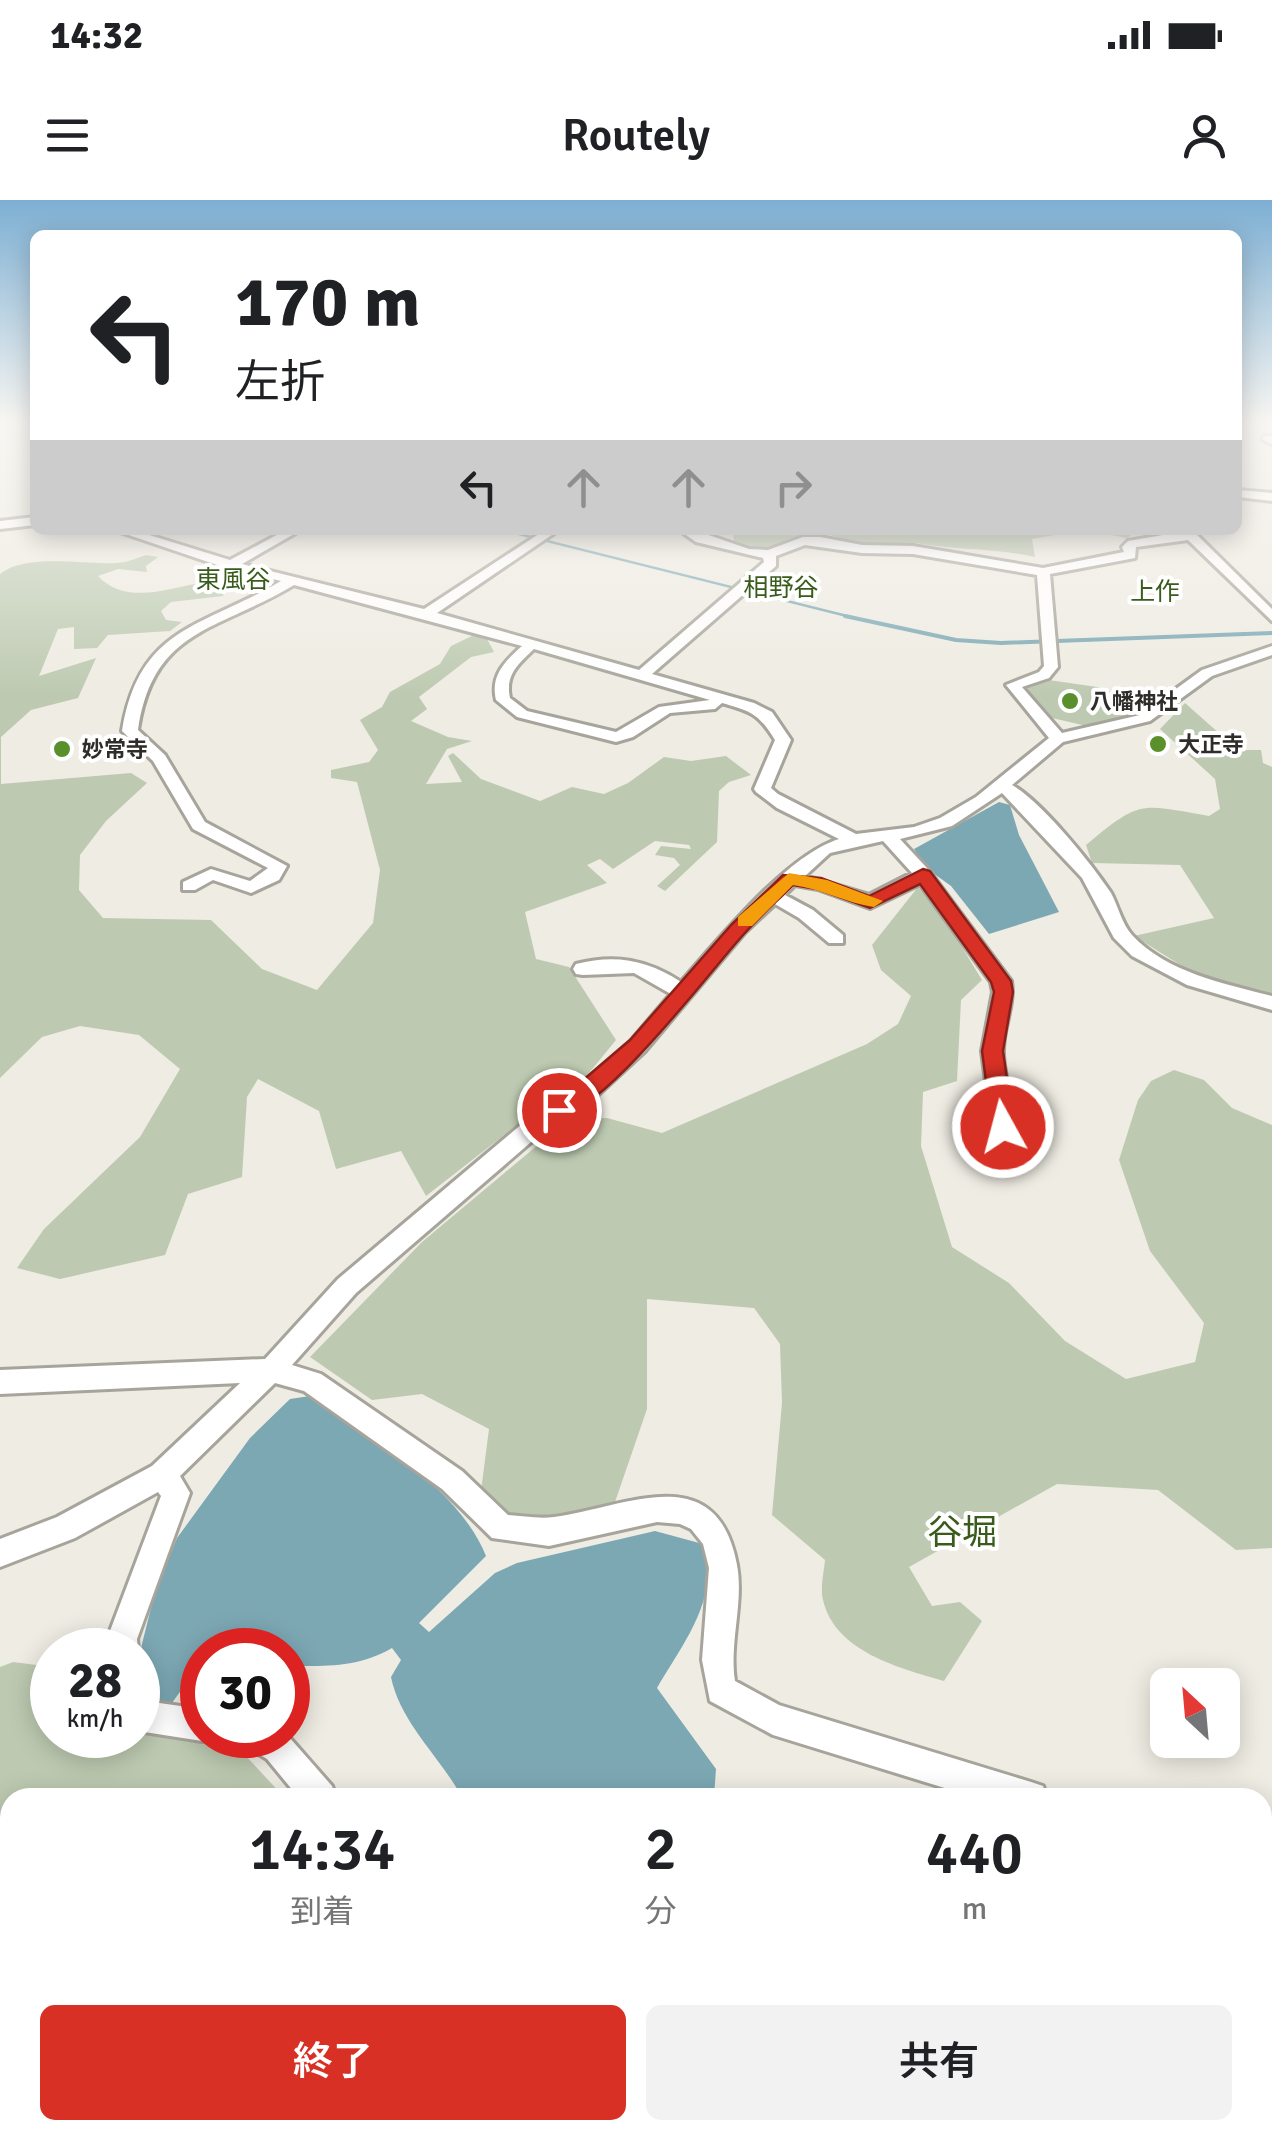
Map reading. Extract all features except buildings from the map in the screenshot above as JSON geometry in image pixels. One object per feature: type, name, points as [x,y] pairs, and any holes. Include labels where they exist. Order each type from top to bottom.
[{"type":"street","points":[[0,525],[30,522]]},
{"type":"street","points":[[136,535],[231,565],[426,614],[767,715],[784,740],[762,789],[854,840]]},
{"type":"street","points":[[231,565],[286,535]]},
{"type":"street","points":[[697,535],[729,550],[769,554],[802,541],[820,541],[862,549],[913,550],[1043,572],[1131,555],[1128,547],[1132,544],[1177,535]]},
{"type":"street","points":[[1189,535],[1272,617]]},
{"type":"street","points":[[426,614],[544,536]]},
{"type":"street","points":[[640,677],[772,564],[769,554]]},
{"type":"street","points":[[1043,572],[1051,666],[1044,675],[1013,684],[1058,739]]},
{"type":"street","points":[[189,886],[211,874],[250,888],[273,876],[278,866],[199,826],[159,758],[130,731],[140,679],[152,660],[193,628],[250,606],[291,580]]},
{"type":"street","points":[[531,646],[509,664],[500,682],[503,700],[522,714],[559,726],[630,735],[662,711],[733,702]]},
{"type":"street","points":[[0,1553],[65,1528],[162,1475],[270,1370],[347,1286],[536,1124],[582,1097],[638,1046],[738,928],[824,849],[946,822],[982,801],[1058,739],[1145,718],[1207,673],[1272,650]]},
{"type":"street","points":[[1001,784],[1073,856],[1108,904],[1113,922],[1125,939],[1185,975],[1272,1003]]},
{"type":"street","points":[[889,837],[923,875],[1001,981],[1004,992],[992,1051],[1003,1127],[999,1134]]},
{"type":"street","points":[[789,878],[821,884],[870,902],[923,875]]},
{"type":"street","points":[[772,895],[806,914],[836,939]]},
{"type":"street","points":[[583,968],[630,963],[645,968],[685,994]]},
{"type":"street","points":[[0,1382],[270,1370],[312,1382],[452,1480],[502,1528],[555,1532],[639,1509],[675,1510],[708,1523],[720,1544],[725,1593],[715,1666],[722,1690],[772,1719],[998,1788]]},
{"type":"street","points":[[126,1628],[176,1492],[162,1475]]},
{"type":"street","points":[[286,1758],[312,1788]]},
{"type":"green space","points":[[733,535],[802,535],[803,540],[767,552],[735,546]]},
{"type":"green space","points":[[828,535],[1055,535],[1032,539],[1035,557],[916,543],[912,548],[875,549]]},
{"type":"green space","points":[[146,555],[158,557],[146,566],[147,572],[118,569],[98,576],[109,585],[135,593],[210,581],[252,580],[227,587],[223,596],[171,602],[161,611],[166,620],[182,622],[170,631],[108,635],[97,648],[74,649],[74,627],[58,629],[39,676],[96,658],[78,698],[31,710],[1,737],[1,784],[131,773],[147,783],[106,821],[80,855],[79,890],[103,918],[211,920],[262,969],[317,990],[373,923],[380,870],[357,782],[331,778],[331,770],[369,762],[378,750],[360,720],[382,707],[390,692],[440,664],[451,646],[472,636],[486,637],[494,652],[471,657],[419,697],[427,709],[411,721],[448,737],[472,741],[447,749],[426,784],[462,782],[448,756],[453,753],[481,779],[540,801],[572,787],[604,794],[628,783],[664,757],[691,761],[726,756],[751,775],[729,782],[719,791],[717,842],[665,891],[657,886],[680,865],[674,858],[655,855],[661,846],[691,849],[689,845],[655,841],[613,869],[600,859],[587,865],[607,883],[525,912],[536,959],[569,967],[616,1040],[575,1090],[531,1114],[426,1196],[401,1151],[336,1169],[319,1111],[258,1079],[247,1097],[242,1177],[188,1194],[165,1255],[60,1279],[17,1268],[44,1229],[140,1137],[180,1069],[139,1035],[80,1026],[42,1037],[0,1078],[0,574],[40,562],[120,563]]},
{"type":"green space","points":[[1035,678],[1097,687],[1130,697],[1171,696],[1151,710],[1091,727],[1039,715],[1019,687]]},
{"type":"green space","points":[[1185,703],[1238,750],[1261,750],[1263,763],[1272,767],[1272,997],[1193,973],[1134,936],[1214,918],[1180,865],[1092,863],[1086,845],[1119,819],[1142,809],[1209,816],[1220,809],[1215,779],[1160,729]]},
{"type":"green space","points":[[918,887],[946,921],[982,980],[961,1000],[957,1081],[923,1092],[921,1146],[952,1247],[1009,1283],[1065,1341],[1126,1379],[1195,1362],[1204,1323],[1150,1251],[1119,1160],[1138,1100],[1151,1081],[1174,1070],[1204,1080],[1232,1108],[1272,1125],[1272,1548],[1236,1550],[1158,1490],[1057,1484],[909,1567],[932,1606],[960,1602],[982,1621],[944,1681],[871,1655],[841,1633],[823,1600],[825,1560],[772,1515],[782,1403],[780,1344],[754,1308],[647,1299],[647,1409],[615,1502],[518,1529],[481,1491],[489,1429],[422,1394],[372,1400],[310,1357],[422,1242],[569,1119],[607,1118],[662,1133],[867,1044],[898,1024],[911,996],[881,970],[872,945]]},
{"type":"green space","points":[[13,1662],[30,1664],[30,1758],[160,1758],[160,1736],[180,1737],[180,1758],[248,1758],[276,1788],[0,1788],[0,1667]]},
{"type":"water","points":[[999,802],[1010,805],[1019,835],[1059,912],[989,934],[951,886],[926,868],[914,849]]},
{"type":"water","points":[[310,1396],[410,1465],[455,1508],[486,1556],[419,1623],[429,1632],[495,1573],[517,1563],[655,1531],[703,1544],[708,1563],[703,1601],[688,1637],[657,1688],[716,1769],[715,1788],[457,1788],[403,1709],[391,1677],[401,1660],[392,1648],[354,1662],[310,1666],[310,1628],[180,1628],[180,1692],[169,1707],[160,1706],[160,1628],[146,1628],[156,1588],[177,1538],[250,1438],[290,1399]]},
{"type":"waterway","points":[[523,535],[855,618]]},
{"type":"waterway","points":[[845,616],[956,640],[1001,643],[1272,633]]},
{"type":"slow traffic","points":[[745,921],[789,878],[874,901]]},
{"type":"place","name":"八幡神社","points":[[1070,701]]},
{"type":"place","name":"大正寺","points":[[1158,744]]},
{"type":"place","name":"妙常寺","points":[[62,749]]},
{"type":"district","name":"東風谷","points":[[233,579]]},
{"type":"district","name":"相野谷","points":[[781,587]]},
{"type":"district","name":"上作","points":[[1155,591]]},
{"type":"district","name":"谷堀","points":[[962,1532]]},
{"type":"route","points":[[559,1110],[582,1097],[638,1046],[738,928],[789,878],[821,884],[870,902],[923,875],[1001,981],[1004,992],[992,1051],[1003,1127]]}]
